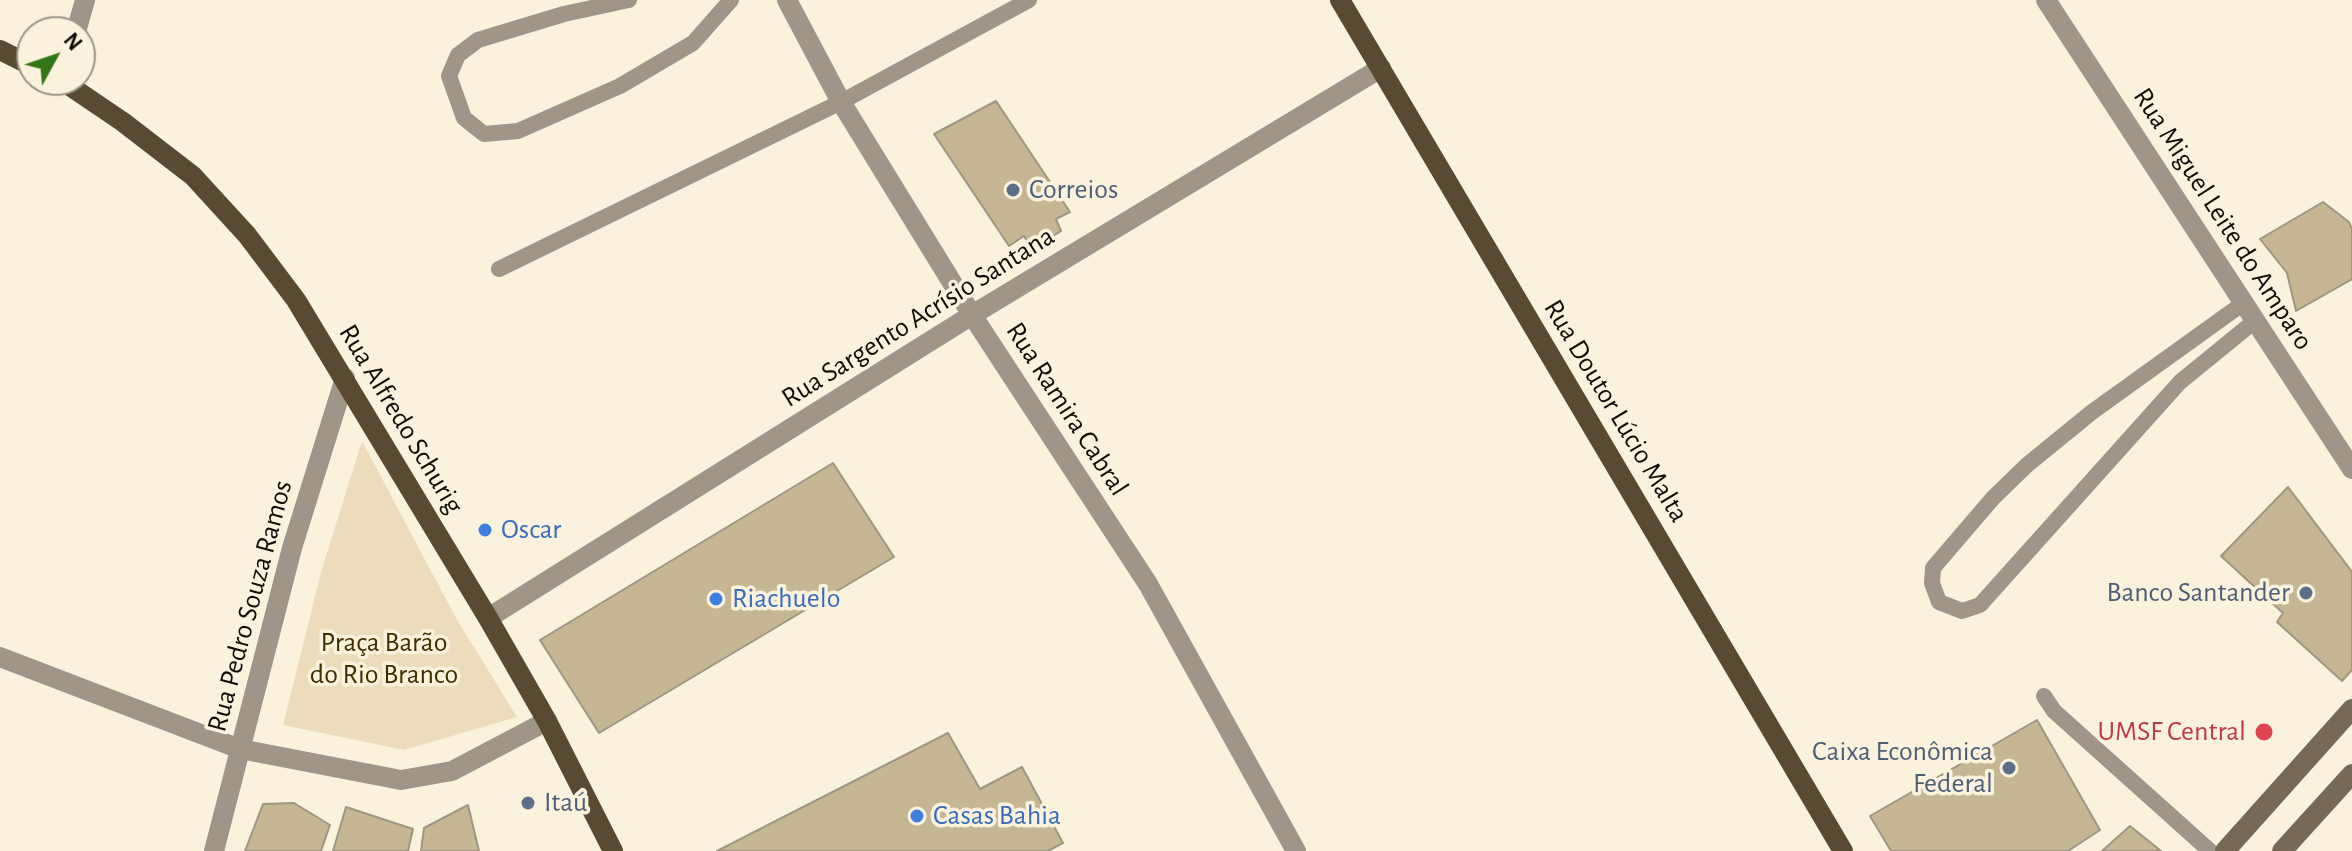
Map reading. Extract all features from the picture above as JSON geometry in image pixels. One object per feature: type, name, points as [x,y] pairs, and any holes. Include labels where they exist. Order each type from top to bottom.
[{"type":"main road","name":"Rua Doutor Lúcio Malta","points":[[1340,0],[1843,851]]},
{"type":"main road","name":"Rua Alfredo Schurig","points":[[86,96],[193,176],[247,235],[296,300],[488,618],[547,721],[613,851]]},
{"type":"main road","points":[[2225,851],[2352,709]]},
{"type":"main road","points":[[2282,851],[2352,774]]},
{"type":"street","name":"Rua Ramira Cabral","points":[[787,0],[841,102],[972,315],[1148,584],[1296,851]]},
{"type":"street","name":"Rua Miguel Leite do Amparo","points":[[2046,0],[2352,469]]},
{"type":"street","name":"Rua Sargento Acrísio Santana","points":[[488,618],[972,315],[1381,68]]},
{"type":"street","name":"Rua Pedro Souza Ramos","points":[[214,851],[292,548],[345,378]]},
{"type":"street","points":[[0,657],[240,749],[401,780],[452,771],[547,721]]},
{"type":"lane","points":[[629,0],[564,14],[478,40],[458,55],[449,76],[464,118],[484,134],[518,131],[620,86],[693,43],[731,0]]},
{"type":"lane","points":[[499,269],[841,102],[1029,0]]},
{"type":"lane","points":[[2245,302],[2092,412],[2027,465],[1993,498],[1933,568],[1932,583],[1939,602],[1962,611],[1980,605],[2180,382],[2256,320]]},
{"type":"lane","points":[[2044,696],[2054,711],[2210,851]]},
{"type":"green space","name":"Praça Barão do Rio Branco","points":[[362,441],[456,618],[517,717],[404,750],[283,725],[321,572]]},
{"type":"building","name":"Correios","points":[[996,101],[1070,212],[1056,219],[1061,231],[1032,249],[1024,236],[1009,246],[934,134]]},
{"type":"building","points":[[2323,202],[2349,222],[2352,229],[2352,279],[2296,311],[2287,273],[2260,239]]},
{"type":"building","name":"Riachuelo","points":[[833,463],[894,557],[599,733],[540,640]]},
{"type":"building","name":"Banco Santander","points":[[2288,487],[2352,572],[2352,670],[2342,681],[2277,622],[2283,613],[2221,556]]},
{"type":"building","name":"Caixa Econômica Federal","points":[[2037,720],[2100,830],[2068,851],[1891,851],[1870,816]]},
{"type":"building","name":"Casas Bahia","points":[[948,733],[980,789],[1022,767],[1063,843],[1048,851],[717,851]]},
{"type":"building","points":[[294,803],[330,825],[321,851],[245,851],[263,804]]},
{"type":"building","points":[[468,805],[479,851],[421,851],[424,828]]},
{"type":"building","points":[[346,807],[413,829],[408,851],[333,851]]},
{"type":"building","points":[[2130,826],[2161,851],[2102,851]]},
{"type":"place","name":"Correios","points":[[1013,190]]},
{"type":"place","name":"Oscar","points":[[485,530]]},
{"type":"place","name":"Banco Santander","points":[[2306,593]]},
{"type":"place","name":"Riachuelo","points":[[716,599]]},
{"type":"place","name":"UMSF Central","points":[[2264,732]]},
{"type":"place","name":"Caixa Econômica Federal","points":[[2009,768]]},
{"type":"place","name":"Itaú","points":[[528,803]]},
{"type":"place","name":"Casas Bahia","points":[[917,816]]}]
